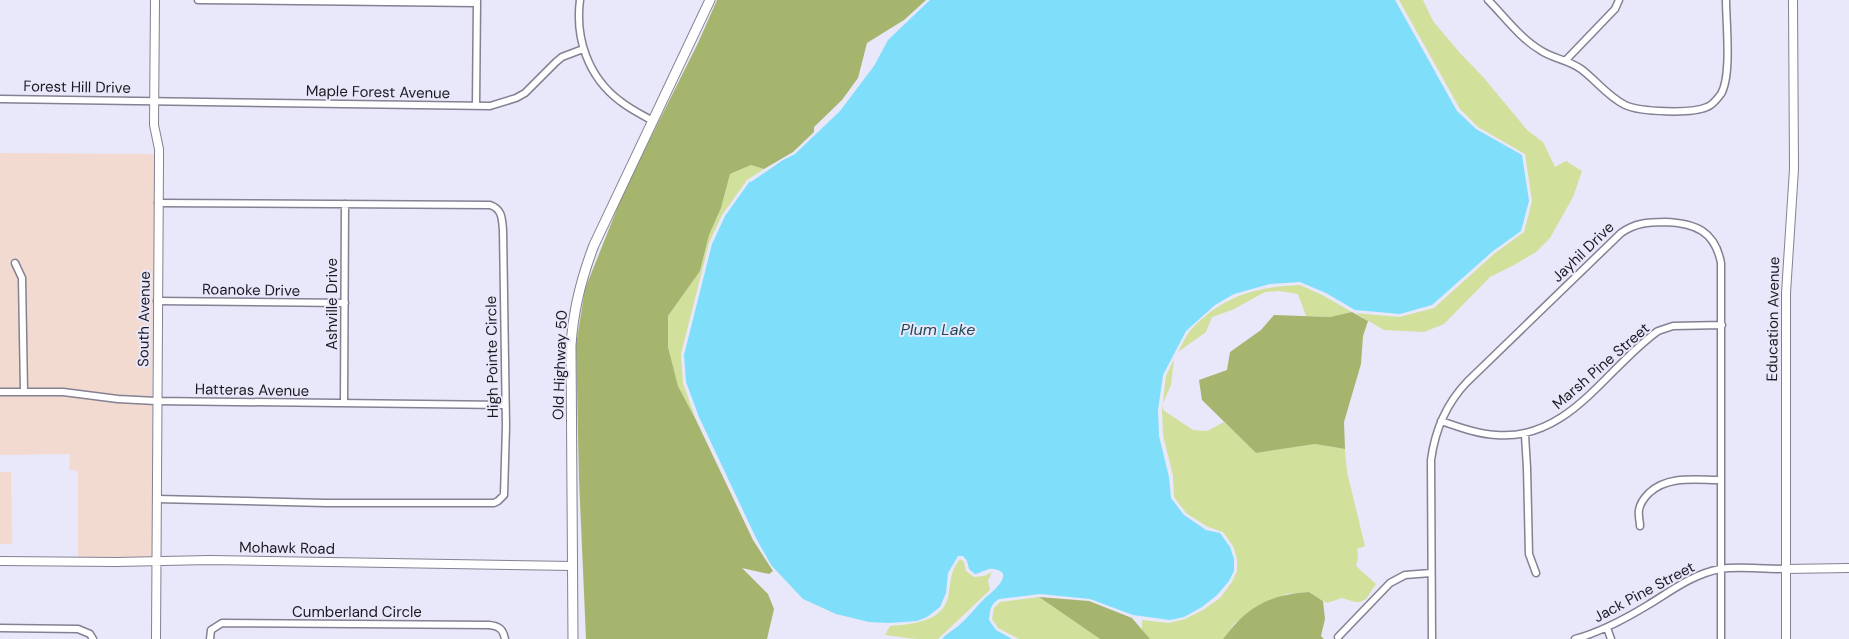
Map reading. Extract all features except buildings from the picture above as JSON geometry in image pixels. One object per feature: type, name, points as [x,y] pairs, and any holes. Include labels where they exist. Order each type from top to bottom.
[{"type":"main road","name":"Old Highway 50","points":[[573,639],[571,346],[575,302],[594,246],[710,0]]},
{"type":"street","name":"South Avenue","points":[[155,0],[154,125],[159,149],[156,639]]},
{"type":"street","points":[[198,0],[477,2],[476,106]]},
{"type":"street","points":[[580,0],[579,26],[583,49],[596,75],[612,95],[653,121]]},
{"type":"street","points":[[1488,0],[1539,50],[1566,60],[1581,69],[1614,99],[1629,107],[1659,111],[1696,110],[1710,106],[1721,94],[1725,81],[1727,58],[1726,0]]},
{"type":"street","points":[[1566,60],[1615,9],[1619,0]]},
{"type":"street","name":"Education Avenue","points":[[1786,639],[1786,293],[1794,169],[1794,0]]},
{"type":"street","name":"Maple Forest Avenue","points":[[154,100],[476,106],[499,104],[525,93],[562,57],[583,49]]},
{"type":"street","name":"Forest Hill Drive","points":[[0,99],[154,100]]},
{"type":"street","name":"High Pointe Circle","points":[[157,499],[345,503],[494,503],[504,495],[505,483],[503,230],[502,219],[498,210],[490,205],[158,202]]},
{"type":"street","name":"Ashville Drive","points":[[344,403],[345,204]]},
{"type":"street","name":"Jayhil Drive","points":[[1432,639],[1431,460],[1435,438],[1452,400],[1467,382],[1621,233],[1637,224],[1651,222],[1689,224],[1698,228],[1712,240],[1721,263],[1721,639]]},
{"type":"street","points":[[14,263],[21,274],[23,288],[24,392]]},
{"type":"street","name":"Roanoke Drive","points":[[157,301],[345,304]]},
{"type":"street","name":"Marsh Pine Street","points":[[1441,421],[1486,434],[1525,435],[1551,424],[1574,409],[1658,331],[1673,326],[1722,325]]},
{"type":"street","name":"Hatteras Avenue","points":[[0,392],[63,392],[118,399],[156,401],[505,405]]},
{"type":"street","points":[[1525,435],[1529,554],[1536,574]]},
{"type":"street","points":[[1640,526],[1639,510],[1642,502],[1654,488],[1670,481],[1678,480],[1721,480]]},
{"type":"street","name":"Mohawk Road","points":[[0,561],[157,562],[210,560],[573,566]]},
{"type":"street","name":"Jack Pine Street","points":[[1575,639],[1607,628],[1680,585],[1705,573],[1721,568],[1786,569]]},
{"type":"street","points":[[1786,569],[1849,568]]},
{"type":"street","points":[[1338,637],[1390,583],[1405,575],[1431,573]]},
{"type":"street","name":"Cumberland Circle","points":[[210,639],[211,630],[222,623],[490,625],[501,628],[506,639]]},
{"type":"street","points":[[0,628],[78,629],[90,634],[93,639]]},
{"type":"street","points":[[1607,628],[1612,639]]},
{"type":"shaded area","points":[[0,153],[155,154],[152,397],[118,396],[64,389],[28,388],[26,278],[22,267],[15,258],[9,262],[15,270],[18,279],[20,388],[0,388]]},
{"type":"shaded area","points":[[0,395],[63,396],[117,403],[152,404],[152,559],[78,558],[78,471],[69,470],[70,454],[0,455]]},
{"type":"shaded area","points":[[0,472],[11,472],[12,544],[0,544]]},
{"type":"green space","points":[[717,0],[926,0],[904,20],[867,43],[858,78],[842,100],[814,127],[814,132],[793,152],[764,169],[751,165],[730,174],[721,208],[709,235],[700,271],[668,316],[668,347],[678,386],[753,540],[773,571],[769,574],[742,568],[768,594],[774,609],[767,639],[586,639],[579,479],[576,345],[585,289],[625,189],[698,43]]},
{"type":"green space","points":[[1399,0],[1423,0],[1433,21],[1459,52],[1484,78],[1527,130],[1543,142],[1555,167],[1566,161],[1582,171],[1573,197],[1550,238],[1536,252],[1490,277],[1444,324],[1424,332],[1384,330],[1355,313],[1399,317],[1434,308],[1495,253],[1524,232],[1532,201],[1525,154],[1478,127],[1460,109]]},
{"type":"green space","points":[[751,165],[764,169],[747,180],[722,215],[709,243],[681,354],[683,383],[696,420],[678,386],[668,347],[668,316],[700,271],[709,235],[721,208],[730,174]]},
{"type":"green space","points":[[1300,285],[1352,312],[1330,317],[1306,316],[1298,294],[1279,291],[1265,292],[1232,310],[1212,317],[1206,332],[1178,352],[1190,331],[1202,319],[1226,302],[1253,291]]},
{"type":"green space","points":[[1352,312],[1368,321],[1363,336],[1361,364],[1344,422],[1345,449],[1315,444],[1256,453],[1202,400],[1199,380],[1227,370],[1230,352],[1261,330],[1274,315],[1330,317]]},
{"type":"green space","points":[[1174,359],[1171,385],[1163,403],[1163,410],[1193,430],[1207,431],[1224,422],[1256,453],[1315,444],[1345,449],[1347,472],[1365,546],[1357,549],[1358,558],[1356,566],[1376,584],[1366,599],[1355,602],[1342,598],[1327,603],[1309,592],[1286,594],[1235,623],[1223,639],[1150,639],[1142,630],[1142,620],[1169,623],[1185,619],[1203,610],[1220,598],[1232,582],[1237,571],[1237,559],[1233,546],[1223,532],[1208,527],[1186,513],[1174,497],[1173,476],[1163,435],[1162,410],[1166,376]]},
{"type":"green space","points":[[960,559],[964,562],[966,571],[974,577],[984,576],[992,572],[988,581],[990,590],[938,639],[915,639],[885,635],[890,626],[927,620],[942,610],[947,602],[953,571]]},
{"type":"green space","points":[[1309,592],[1323,601],[1325,619],[1321,636],[1324,639],[1223,639],[1241,618],[1260,604],[1282,596]]},
{"type":"green space","points":[[1039,597],[1100,639],[1019,639],[998,628],[992,619],[994,608],[1000,602]]},
{"type":"green space","points":[[1039,597],[1089,601],[1132,618],[1150,639],[1100,639]]},
{"type":"water","name":"Plum Lake","points":[[930,0],[1395,0],[1457,111],[1476,129],[1522,155],[1529,201],[1521,231],[1493,251],[1432,305],[1400,314],[1355,310],[1326,293],[1300,282],[1270,284],[1234,294],[1215,305],[1186,331],[1163,375],[1158,410],[1159,436],[1169,477],[1171,498],[1184,515],[1206,530],[1220,533],[1230,547],[1234,559],[1234,571],[1229,581],[1217,595],[1202,607],[1184,617],[1170,620],[1133,615],[1090,599],[1040,594],[999,599],[992,605],[989,620],[996,630],[1012,639],[942,639],[964,621],[996,588],[1003,578],[1003,574],[1000,571],[993,569],[975,574],[969,569],[967,561],[963,556],[958,556],[948,573],[946,593],[940,607],[927,617],[917,621],[889,623],[869,622],[836,614],[803,599],[771,565],[756,538],[699,417],[686,382],[684,355],[712,244],[725,216],[750,181],[795,154],[840,111],[874,66],[888,40]]}]
